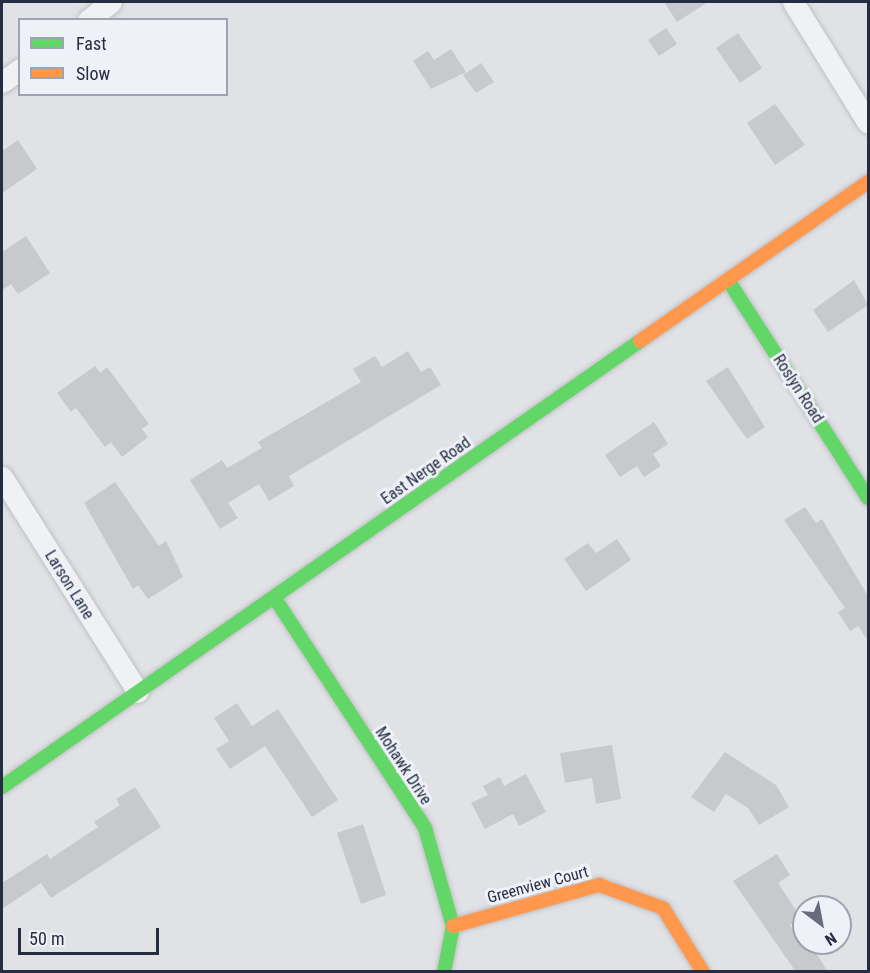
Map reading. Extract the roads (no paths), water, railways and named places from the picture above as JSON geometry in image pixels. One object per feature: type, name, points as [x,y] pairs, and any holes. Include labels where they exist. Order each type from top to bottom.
[{"type":"main road","name":"East Nerge Road","points":[[2,787],[868,182]]},
{"type":"main road","name":"Roslyn Road","points":[[728,280],[868,498]]},
{"type":"main road","name":"Mohawk Drive","points":[[274,597],[425,828],[453,926],[444,972]]},
{"type":"main road","name":"Greenview Court","points":[[453,926],[599,885],[663,908],[703,972]]},
{"type":"street","points":[[91,18],[111,2]]},
{"type":"street","points":[[792,2],[868,123]]},
{"type":"street","points":[[2,82],[18,70]]},
{"type":"street","name":"Larson Lane","points":[[2,477],[138,692]]}]
